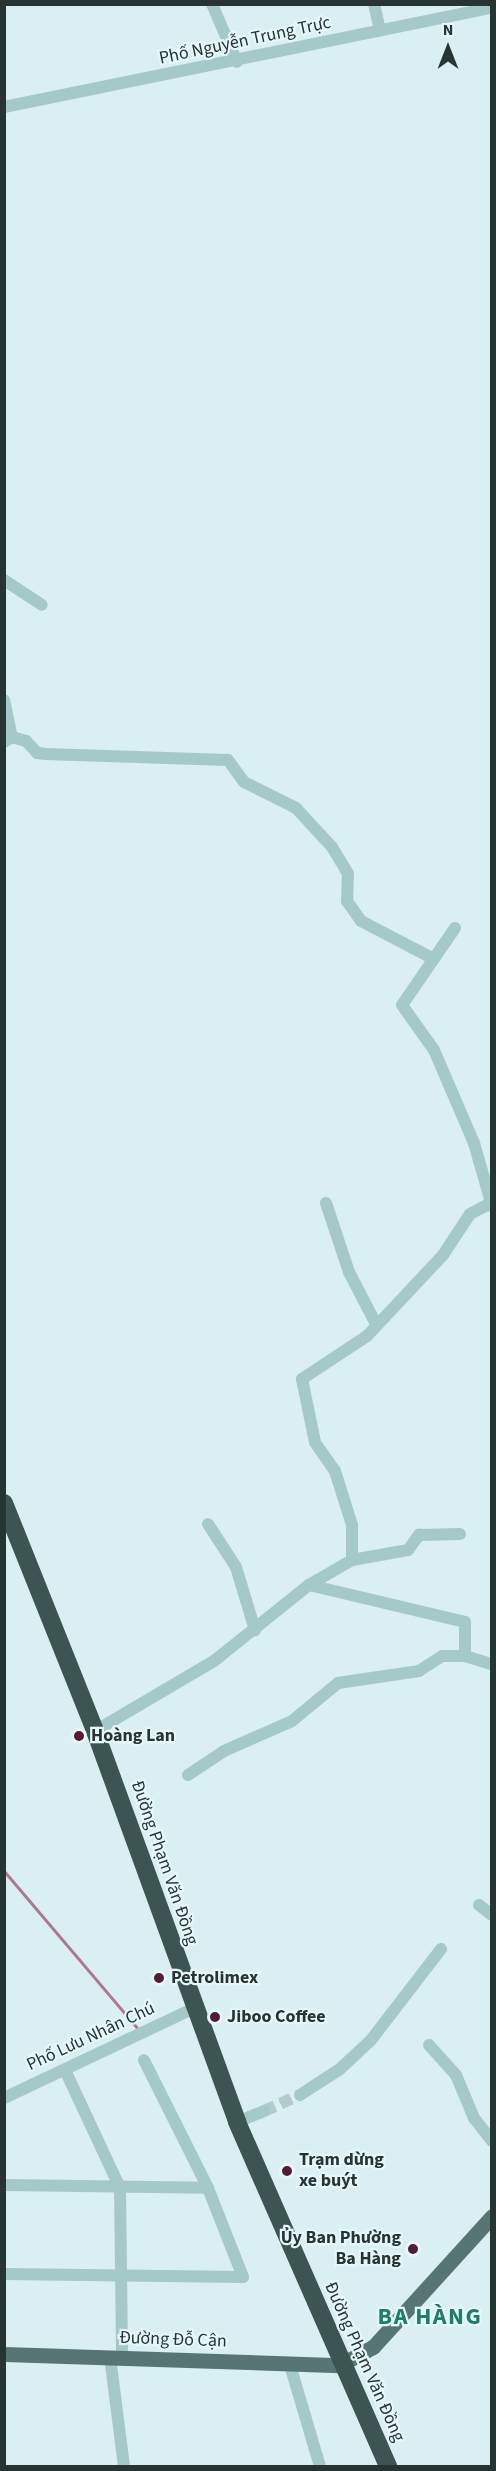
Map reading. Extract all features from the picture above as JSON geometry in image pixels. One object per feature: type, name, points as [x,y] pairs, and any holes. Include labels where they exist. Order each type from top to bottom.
[{"type":"highway","name":"Đường Phạm Văn Đồng","points":[[4,1503],[95,1731],[192,2009],[237,2122],[340,2365],[388,2466]]},
{"type":"main road","points":[[340,2365],[373,2347],[492,2216]]},
{"type":"main road","name":"Đường Đỗ Cận","points":[[4,2354],[340,2365]]},
{"type":"street","points":[[212,4],[237,62]]},
{"type":"street","points":[[374,4],[380,30]]},
{"type":"street","name":"Phố Nguyễn Trung Trực","points":[[4,107],[237,62],[492,8]]},
{"type":"street","points":[[4,580],[42,605]]},
{"type":"street","points":[[4,700],[8,739],[46,754],[228,760],[244,782],[296,808],[332,847],[348,874],[347,901],[361,921],[434,959]]},
{"type":"street","points":[[352,1560],[352,1525],[335,1471],[315,1442],[302,1379],[367,1336],[443,1255],[470,1215],[490,1205],[474,1143],[434,1050],[402,1005],[455,928]]},
{"type":"street","points":[[326,1203],[349,1272],[376,1324]]},
{"type":"street","points":[[208,1524],[236,1567],[255,1630]]},
{"type":"street","points":[[95,1731],[255,1630],[309,1585],[352,1560],[408,1550],[418,1535],[460,1534]]},
{"type":"street","points":[[309,1585],[465,1622],[465,1656]]},
{"type":"street","points":[[188,1775],[224,1751],[292,1721],[346,1680],[419,1671],[442,1656],[465,1656],[492,1664]]},
{"type":"street","points":[[479,1905],[492,1915]]},
{"type":"street","points":[[300,2095],[340,2069],[371,2040],[441,1949]]},
{"type":"street","name":"Phố Lưu Nhân Chú","points":[[4,2098],[192,2009]]},
{"type":"street","points":[[429,2045],[456,2075],[474,2118],[492,2141]]},
{"type":"street","points":[[4,2274],[243,2277],[208,2188],[144,2060]]},
{"type":"street","points":[[65,2070],[120,2188],[123,2276],[116,2358],[124,2466]]},
{"type":"street","points":[[237,2122],[264,2111]]},
{"type":"street","points":[[4,2185],[208,2188]]},
{"type":"street","points":[[290,2365],[320,2466]]},
{"type":"waterway","points":[[4,1871],[139,2030]]},
{"type":"tunnel","points":[[264,2111],[300,2095]]},
{"type":"place","name":"Hoàng Lan","points":[[79,1736]]},
{"type":"place","name":"Petrolimex","points":[[159,1978]]},
{"type":"place","name":"Jiboo Coffee","points":[[215,2017]]},
{"type":"place","name":"Trạm dừng xe buýt","points":[[287,2171]]},
{"type":"place","name":"Ủy Ban Phường Ba Hàng","points":[[413,2249]]},
{"type":"district","name":"BA HÀNG","points":[[430,2317]]}]
